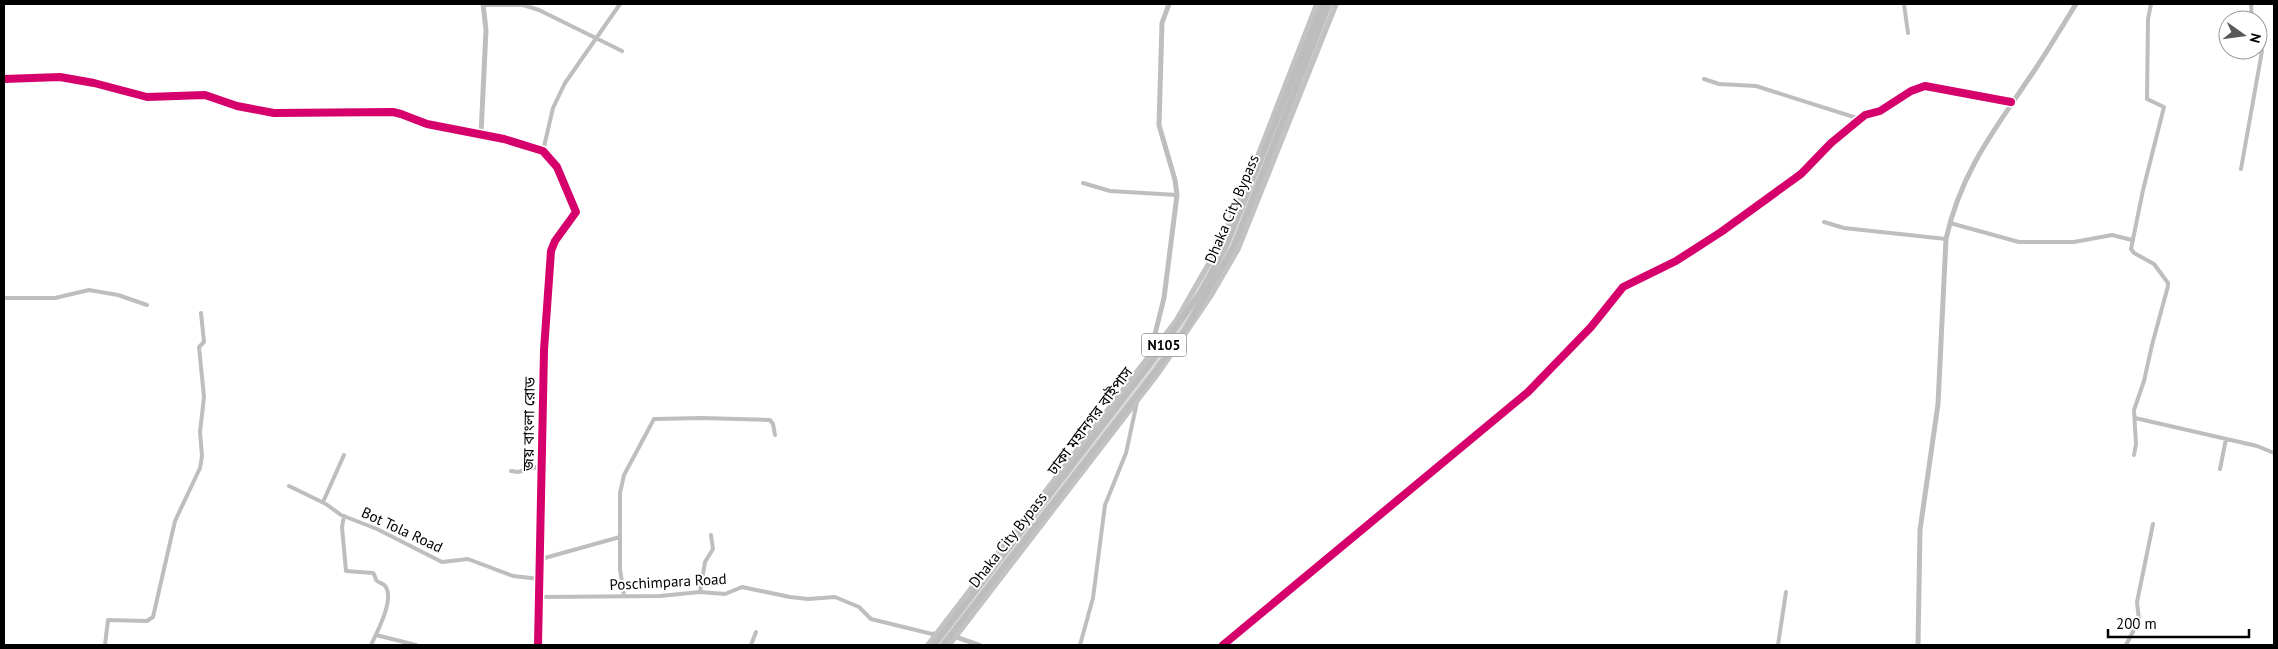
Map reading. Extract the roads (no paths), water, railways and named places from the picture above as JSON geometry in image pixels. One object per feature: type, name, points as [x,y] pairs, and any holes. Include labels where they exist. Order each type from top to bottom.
[{"type":"highway","name":"ঢাকা মহানগর বাইপাস","points":[[934,645],[1150,364],[1200,292],[1226,246],[1323,4]]},
{"type":"highway","name":"Dhaka City Bypass","points":[[943,645],[1156,370],[1208,293],[1233,248],[1329,4]]},
{"type":"main road","points":[[928,645],[1176,321],[1220,244],[1248,179],[1317,4]]},
{"type":"main road","points":[[949,645],[1187,333],[1238,249],[1336,4]]},
{"type":"street","points":[[481,134],[486,30],[483,4],[516,5],[539,10],[596,40],[622,51]]},
{"type":"street","points":[[4,79],[60,77],[94,83],[146,97],[205,95],[237,106],[274,113],[393,112],[427,124],[504,139],[543,151],[553,108],[565,83],[620,4]]},
{"type":"street","points":[[1153,350],[1154,338],[1164,298],[1177,195],[1176,180],[1159,125],[1162,23],[1169,4]]},
{"type":"street","points":[[1904,4],[1908,33]]},
{"type":"street","points":[[1918,645],[1920,530],[1938,404],[1946,239],[1963,183],[2011,102],[2036,68],[2076,4]]},
{"type":"street","points":[[2134,455],[2136,444],[2134,410],[2144,381],[2168,283],[2154,264],[2132,251],[2132,240],[2164,107],[2147,99],[2148,19],[2150,4]]},
{"type":"street","points":[[2241,169],[2260,60]]},
{"type":"street","points":[[1704,80],[1719,84],[1756,86],[1860,119]]},
{"type":"street","points":[[1223,645],[1528,392],[1591,327],[1623,287],[1676,260],[1721,232],[1801,174],[1831,143],[1860,119],[1880,111],[1911,91],[1925,86],[2011,102]]},
{"type":"street","name":"জয় বাংলা রোড","points":[[538,645],[545,321],[551,250],[555,241],[576,212],[557,168],[543,151]]},
{"type":"street","points":[[1083,183],[1110,192],[1177,195]]},
{"type":"street","points":[[1824,222],[1844,228],[1946,239]]},
{"type":"street","points":[[1950,223],[2019,242],[2074,242],[2112,235],[2132,240]]},
{"type":"street","points":[[4,298],[55,298],[89,290],[118,295],[146,305]]},
{"type":"street","points":[[105,645],[108,620],[147,621],[153,617],[177,515],[200,468],[202,456],[200,432],[204,397],[199,347],[204,344],[201,313]]},
{"type":"street","points":[[1080,645],[1093,598],[1105,505],[1126,453],[1137,400]]},
{"type":"street","points":[[2134,418],[2257,446],[2274,453]]},
{"type":"street","points":[[624,596],[620,574],[620,493],[624,475],[654,419],[770,420],[773,424],[775,435]]},
{"type":"street","points":[[2220,469],[2226,439]]},
{"type":"street","points":[[322,502],[344,455]]},
{"type":"street","points":[[511,471],[518,472],[541,466]]},
{"type":"street","name":"Bot Tola Road","points":[[289,486],[322,502],[344,516],[377,529],[442,562],[468,558],[513,576],[540,579]]},
{"type":"street","points":[[344,516],[342,527],[346,571],[373,573],[376,580],[384,584],[386,589],[385,610],[371,645]]},
{"type":"street","points":[[2126,645],[2139,620],[2137,602],[2153,524]]},
{"type":"street","points":[[700,592],[705,562],[713,549],[711,535]]},
{"type":"street","points":[[541,559],[620,538]]},
{"type":"street","name":"Poschimpara Road","points":[[540,598],[660,596],[700,592],[726,594],[742,587],[808,599],[835,597],[859,607],[872,619],[932,634],[937,633]]},
{"type":"street","points":[[1778,645],[1786,592]]},
{"type":"street","points":[[751,645],[756,632]]},
{"type":"street","points":[[376,634],[416,645]]},
{"type":"street","points":[[956,637],[979,645]]}]
